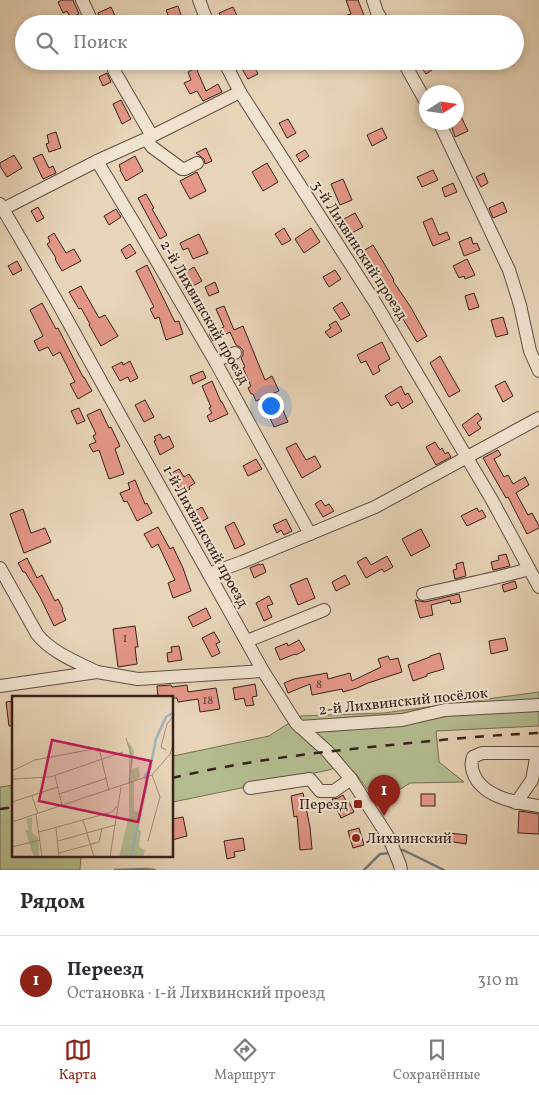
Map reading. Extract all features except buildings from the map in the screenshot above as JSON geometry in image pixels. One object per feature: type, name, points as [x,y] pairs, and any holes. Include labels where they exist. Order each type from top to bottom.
[{"type":"street","points":[[82,0],[89,15]]},
{"type":"street","points":[[199,0],[205,15]]},
{"type":"street","points":[[373,0],[379,15]]},
{"type":"street","points":[[114,70],[149,137],[152,147],[182,169],[197,163]]},
{"type":"street","name":"3-й Лихвинский проезд","points":[[229,70],[240,92],[376,304],[492,500],[539,587]]},
{"type":"street","points":[[408,70],[419,90]]},
{"type":"street","points":[[2,210],[96,161],[240,92]]},
{"type":"street","points":[[443,130],[509,270],[520,305],[530,351],[539,371]]},
{"type":"street","name":"2-й Лихвинский проезд","points":[[96,161],[215,360],[310,534]]},
{"type":"street","name":"1-й Лихвинский проезд","points":[[2,210],[55,298],[263,671],[300,727],[327,751],[351,779],[389,838],[400,867]]},
{"type":"street","points":[[215,360],[235,353]]},
{"type":"street","points":[[209,574],[375,508],[539,418]]},
{"type":"street","points":[[0,568],[37,634],[44,642],[51,648],[98,672],[138,679],[263,671]]},
{"type":"street","points":[[423,594],[529,569]]},
{"type":"street","points":[[247,641],[324,610]]},
{"type":"street","points":[[0,686],[98,672]]},
{"type":"street","name":"2-й Лихвинский посёлок","points":[[300,727],[402,720],[445,710],[539,705]]},
{"type":"street","points":[[516,803],[532,780],[537,753],[482,753],[473,756],[472,770],[479,784],[488,792],[516,803],[539,806]]},
{"type":"street","points":[[250,788],[310,779],[320,791],[334,791],[351,779]]},
{"type":"green space","points":[[539,692],[539,726],[436,731],[439,762],[464,782],[410,783],[393,794],[380,806],[357,775],[345,764],[329,770],[174,802],[174,756],[269,736],[300,716],[384,713]]},
{"type":"green space","points":[[12,785],[12,858],[81,858],[80,870],[0,870],[0,787]]},
{"type":"waterway","points":[[399,851],[403,850],[444,870]]},
{"type":"waterway","points":[[364,870],[380,854],[391,853]]},
{"type":"waterway","points":[[115,870],[155,870]]},
{"type":"railway","points":[[174,778],[253,762],[308,754],[539,733]]},
{"type":"railway","points":[[0,809],[12,807]]},
{"type":"place","name":"Перезд","points":[[358,804]]},
{"type":"place","name":"Переезд","points":[[384,816]]},
{"type":"place","name":"Лихвинский","points":[[356,838]]}]
